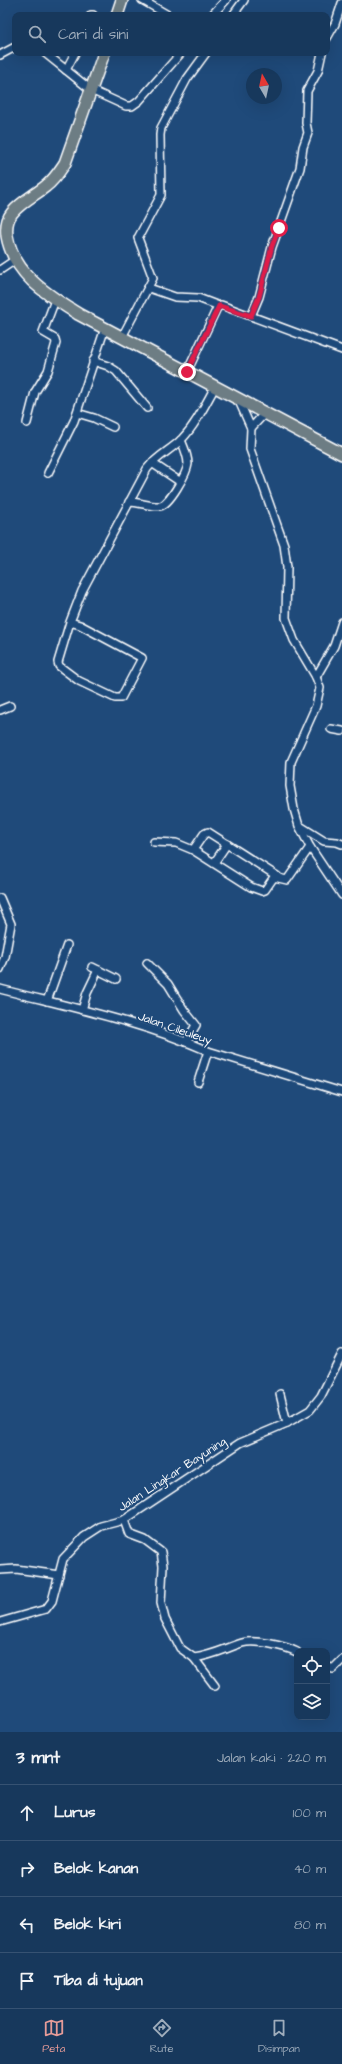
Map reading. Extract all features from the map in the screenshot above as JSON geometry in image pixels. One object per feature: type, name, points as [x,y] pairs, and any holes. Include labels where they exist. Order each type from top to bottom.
[{"type":"highway","points":[[118,12],[122,0]]},
{"type":"highway","points":[[103,56],[65,163],[56,176],[11,214],[3,231],[15,260],[27,277],[56,300],[239,401],[342,454]]},
{"type":"street","points":[[142,0],[163,12]]},
{"type":"street","points":[[215,12],[226,0]]},
{"type":"street","points":[[235,12],[244,0]]},
{"type":"street","points":[[330,33],[335,24],[342,3]]},
{"type":"street","points":[[0,55],[12,49]]},
{"type":"street","points":[[49,56],[91,90],[126,106],[132,106],[139,101],[178,56]]},
{"type":"street","points":[[66,70],[73,56]]},
{"type":"street","points":[[122,337],[153,278],[153,274],[138,238],[161,195],[161,128],[187,79],[204,56]]},
{"type":"street","points":[[251,316],[259,297],[272,246],[300,168],[303,147],[308,134],[306,123],[307,91],[318,72],[321,56]]},
{"type":"street","points":[[0,270],[15,260]]},
{"type":"street","points":[[149,288],[175,297],[198,298],[342,350]]},
{"type":"street","points":[[27,423],[35,392],[48,370],[56,343],[55,339],[43,332],[56,300]]},
{"type":"street","points":[[187,372],[219,306]]},
{"type":"street","points":[[48,473],[77,413],[105,328]]},
{"type":"street","points":[[93,361],[108,366],[116,371],[147,408]]},
{"type":"street","points":[[70,622],[80,625],[142,658],[121,698],[115,698],[79,681],[59,666],[58,662],[70,622],[82,592],[129,502],[152,463],[181,440],[198,419],[215,387]]},
{"type":"street","points":[[239,401],[251,428],[250,449],[284,545],[287,567],[286,618],[294,640],[316,677],[320,688],[316,706],[291,762],[290,786],[299,826],[310,847],[342,895]]},
{"type":"street","points":[[77,413],[94,418],[113,427]]},
{"type":"street","points":[[251,428],[265,414]]},
{"type":"street","points":[[129,502],[159,506],[170,501],[188,463],[181,440]]},
{"type":"street","points":[[152,463],[179,482]]},
{"type":"street","points":[[316,677],[334,646],[342,622]]},
{"type":"street","points":[[0,709],[10,706]]},
{"type":"street","points":[[332,729],[342,731]]},
{"type":"street","points":[[299,826],[324,841],[342,844]]},
{"type":"street","points":[[193,850],[206,832],[277,876],[287,880],[310,847]]},
{"type":"street","points":[[154,842],[176,843],[193,850],[258,891],[265,890],[277,876]]},
{"type":"street","points":[[214,863],[226,844]]},
{"type":"street","points":[[0,898],[11,919],[8,940],[0,969]]},
{"type":"street","points":[[0,939],[8,940]]},
{"type":"street","points":[[47,1001],[67,945]]},
{"type":"street","points":[[146,963],[168,984],[184,1010],[196,1024],[186,1042]]},
{"type":"street","points":[[82,1010],[95,969],[116,979]]},
{"type":"street","name":"Jalan Cileuleuy","points":[[0,989],[82,1010],[186,1042],[208,1051],[342,1092]]},
{"type":"street","points":[[198,1082],[208,1051]]},
{"type":"street","name":"Jalan Lingkar Bayuning","points":[[0,1622],[46,1609],[52,1601],[63,1559],[84,1536],[101,1526],[124,1520],[240,1443],[290,1421],[310,1410],[321,1396],[341,1358]]},
{"type":"street","points":[[280,1394],[290,1421]]},
{"type":"street","points":[[124,1520],[129,1534],[145,1540],[161,1552],[163,1566],[161,1604],[165,1619],[180,1648],[194,1658],[215,1686]]},
{"type":"street","points":[[0,1570],[16,1569],[59,1575]]},
{"type":"street","points":[[194,1658],[212,1656],[242,1643],[252,1641],[290,1648],[294,1650]]},
{"type":"street","points":[[330,1667],[333,1668],[342,1660]]},
{"type":"route","points":[[187,372],[219,306],[221,305],[251,316],[259,297],[267,262],[279,228]]}]
